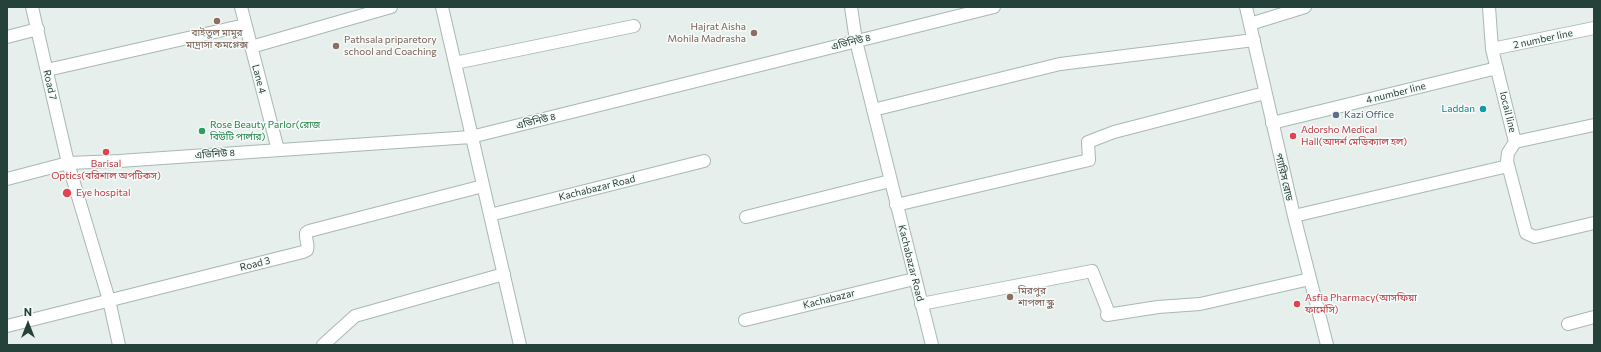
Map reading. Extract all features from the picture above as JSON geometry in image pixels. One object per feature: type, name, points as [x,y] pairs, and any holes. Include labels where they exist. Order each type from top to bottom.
[{"type":"street","name":"Road 7","points":[[32,7],[68,163]]},
{"type":"street","name":"Lane 4","points":[[241,7],[250,47],[278,150]]},
{"type":"street","points":[[250,47],[391,7]]},
{"type":"street","points":[[442,7],[520,345]]},
{"type":"street","name":"Kachabazar Road","points":[[851,7],[856,41],[920,304],[932,345]]},
{"type":"street","name":"এভিনিউ ৪","points":[[7,179],[68,163],[471,137],[994,7]]},
{"type":"street","name":"প্যারিস রোড","points":[[1246,7],[1294,216],[1327,345]]},
{"type":"street","points":[[1250,24],[1305,7]]},
{"type":"street","name":"locail line","points":[[1489,7],[1492,49],[1515,142],[1508,153],[1508,166],[1526,233],[1529,236],[1535,237],[1594,223]]},
{"type":"street","points":[[47,70],[245,25]]},
{"type":"street","points":[[455,63],[634,26]]},
{"type":"street","name":"2 number line","points":[[1492,49],[1594,28]]},
{"type":"street","points":[[7,37],[38,29]]},
{"type":"street","points":[[873,110],[1060,64],[1254,40]]},
{"type":"street","name":"4 number line","points":[[1272,123],[1497,68]]},
{"type":"street","points":[[896,204],[1089,160],[1088,142],[1114,132],[1266,93]]},
{"type":"street","points":[[1515,142],[1594,125]]},
{"type":"street","name":"Kachabazar Road","points":[[490,215],[704,161]]},
{"type":"street","points":[[68,163],[109,300],[119,345]]},
{"type":"street","points":[[1294,216],[1508,166]]},
{"type":"street","points":[[746,217],[890,181]]},
{"type":"street","name":"Road 3","points":[[7,326],[303,252],[307,250],[308,247],[305,237],[309,230],[483,186]]},
{"type":"street","points":[[920,304],[1092,271],[1108,311],[1108,315],[1158,307],[1200,304],[1310,279]]},
{"type":"street","points":[[323,345],[356,316],[504,274]]},
{"type":"street","name":"Kachabazar","points":[[745,320],[914,279]]},
{"type":"street","points":[[1568,324],[1594,317]]},
{"type":"place","name":"বাইতুল মামুর মাদ্রাসা কমপ্লেক্স","points":[[217,21]]},
{"type":"place","name":"Hajrat Aisha Mohila Madrasha","points":[[754,33]]},
{"type":"place","name":"Pathsala priparetory school and Coaching","points":[[336,46]]},
{"type":"place","name":"Laddan","points":[[1483,109]]},
{"type":"place","name":"Kazi Office","points":[[1336,115]]},
{"type":"place","name":"Rose Beauty Parlor(রোজ বিউটি পার্লার)","points":[[202,131]]},
{"type":"place","name":"Adorsho Medical Hall(আদর্শ মেডিক্যাল হল)","points":[[1293,136]]},
{"type":"place","name":"Barisal Optics(বরিশাল অপটিকস)","points":[[106,152]]},
{"type":"place","name":"Eye hospital","points":[[67,193]]},
{"type":"place","name":"মিরপুর শাপলা স্কুল","points":[[1010,297]]},
{"type":"place","name":"Asfia Pharmacy(আসফিয়া ফার্মেসি)","points":[[1297,304]]}]
